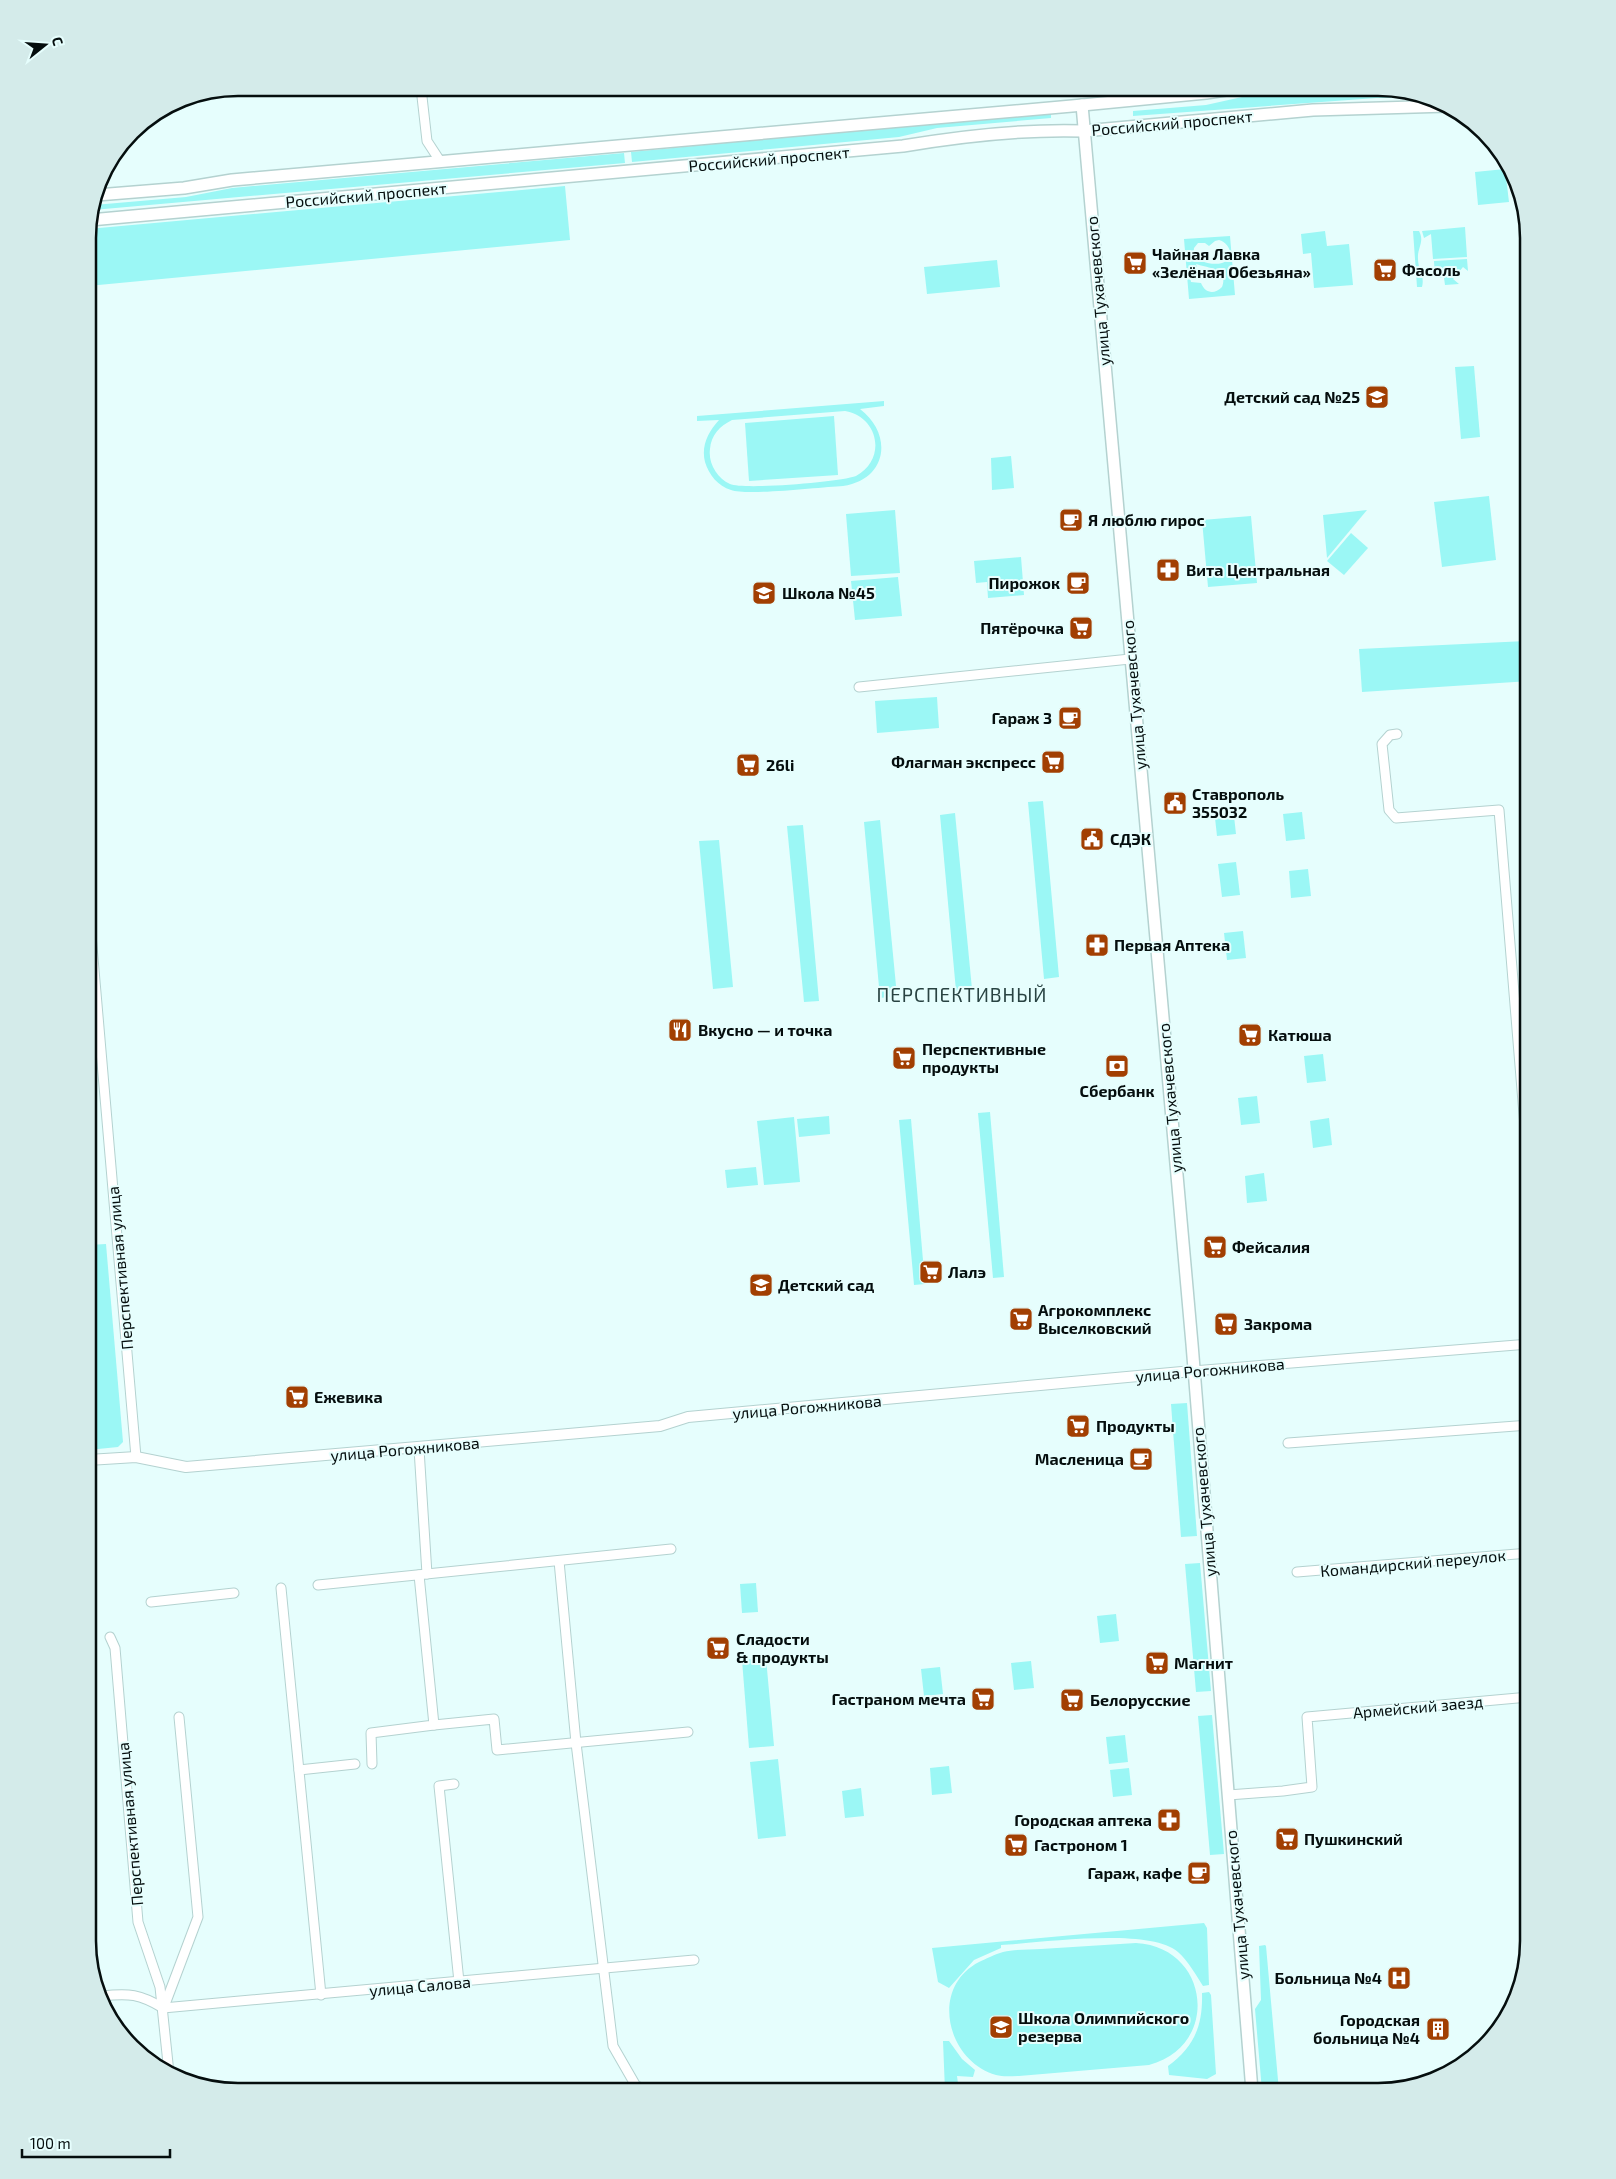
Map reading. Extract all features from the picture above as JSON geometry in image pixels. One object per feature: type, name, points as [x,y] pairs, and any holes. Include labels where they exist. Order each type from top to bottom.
[{"type":"main road","name":"Российский проспект","points":[[104,194],[440,161],[1165,97]]},
{"type":"main road","name":"улица Тухачевского","points":[[1082,105],[1193,1371],[1251,2083]]},
{"type":"main road","name":"Российский проспект","points":[[98,219],[893,147],[959,138],[1054,130],[1084,131],[1313,110],[1429,107]]},
{"type":"street","points":[[422,97],[427,141],[440,161]]},
{"type":"street","points":[[859,687],[1130,659]]},
{"type":"street","points":[[1397,734],[1390,735],[1382,744],[1389,810],[1396,818],[1499,810],[1520,1066]]},
{"type":"street","name":"Перспективная улица","points":[[97,999],[136,1457]]},
{"type":"street","name":"улица Рогожникова","points":[[96,1459],[136,1457],[186,1467],[660,1426],[688,1417],[1193,1371],[1520,1345]]},
{"type":"street","points":[[1288,1443],[1520,1426]]},
{"type":"street","points":[[419,1448],[423,1574],[434,1725]]},
{"type":"street","points":[[318,1585],[671,1549]]},
{"type":"street","name":"Командирский переулок","points":[[1297,1572],[1520,1554]]},
{"type":"street","points":[[559,1561],[576,1742],[613,2046],[634,2082]]},
{"type":"street","points":[[281,1588],[321,1995]]},
{"type":"street","points":[[151,1602],[234,1594]]},
{"type":"street","name":"Перспективная улица","points":[[110,1637],[115,1648],[138,1922],[160,1987],[164,2008],[168,2064]]},
{"type":"street","name":"Армейский заезд","points":[[1228,1794],[1283,1792],[1312,1787],[1307,1717],[1520,1698]]},
{"type":"street","name":"Перспективная улица","points":[[164,2008],[198,1917],[179,1717]]},
{"type":"street","points":[[372,1764],[371,1733],[434,1725],[494,1720],[497,1750],[688,1732]]},
{"type":"street","points":[[299,1770],[355,1764]]},
{"type":"street","points":[[454,1784],[439,1786],[459,1982]]},
{"type":"street","name":"улица Салова","points":[[164,2008],[694,1960]]},
{"type":"street","points":[[107,1995],[128,1993],[146,1998],[164,2008]]},
{"type":"shaded area","points":[[1242,97],[1393,98],[1133,116],[1133,111],[1206,105]]},
{"type":"shaded area","points":[[1051,112],[1051,118],[937,128],[899,137],[632,162],[631,152]]},
{"type":"shaded area","points":[[624,153],[625,163],[99,209],[100,204],[186,197],[232,188]]},
{"type":"shaded area","points":[[1502,169],[1506,178],[1509,202],[1478,205],[1475,172]]},
{"type":"shaded area","points":[[565,186],[570,240],[97,285],[97,228]]},
{"type":"shaded area","points":[[1465,227],[1467,257],[1433,259],[1431,234],[1424,238],[1422,231]]},
{"type":"shaded area","points":[[1325,231],[1327,246],[1349,244],[1353,285],[1314,288],[1311,253],[1303,254],[1301,234]]},
{"type":"shaded area","points":[[1413,231],[1419,231],[1421,235],[1418,259],[1423,279],[1422,287],[1417,287]]},
{"type":"shaded area","points":[[1230,236],[1235,295],[1189,299],[1184,239]],"holes":[[[1219,240],[1226,244],[1230,251],[1229,258],[1226,261],[1218,264],[1208,263],[1203,262],[1196,256],[1194,248],[1198,243],[1205,243],[1209,246]],[[1196,264],[1220,272],[1223,281],[1222,287],[1219,290],[1210,292],[1201,283],[1191,282],[1189,272],[1197,267]]]},
{"type":"shaded area","points":[[1467,259],[1468,271],[1463,267],[1453,279],[1459,284],[1445,285],[1444,278],[1435,277],[1434,261]]},
{"type":"shaded area","points":[[997,260],[1000,287],[927,294],[924,267]]},
{"type":"shaded area","points":[[1474,366],[1480,437],[1461,439],[1455,367]]},
{"type":"shaded area","points":[[884,401],[884,406],[860,409],[871,419],[878,431],[881,454],[877,465],[869,475],[858,482],[843,486],[768,492],[740,492],[722,486],[709,471],[705,462],[704,450],[706,440],[719,420],[697,421],[697,416]],"holes":[[[845,411],[857,415],[872,430],[875,439],[875,450],[872,460],[866,469],[856,476],[832,481],[739,486],[730,484],[721,478],[710,460],[711,444],[714,435],[720,428],[732,420]]]},
{"type":"shaded area","points":[[834,416],[838,475],[749,481],[745,423]]},
{"type":"shaded area","points":[[1011,456],[1014,488],[992,490],[991,458]]},
{"type":"shaded area","points":[[1489,496],[1496,560],[1442,567],[1434,502]]},
{"type":"shaded area","points":[[895,510],[900,573],[851,576],[846,514]]},
{"type":"shaded area","points":[[1367,510],[1327,558],[1323,515]]},
{"type":"shaded area","points":[[1251,516],[1257,583],[1208,587],[1202,520]]},
{"type":"shaded area","points":[[1351,533],[1368,548],[1344,575],[1327,561]]},
{"type":"shaded area","points":[[1021,557],[1024,595],[988,598],[987,582],[976,583],[974,561]]},
{"type":"shaded area","points":[[898,577],[902,616],[855,620],[851,581]]},
{"type":"shaded area","points":[[1520,641],[1520,682],[1362,692],[1359,649]]},
{"type":"shaded area","points":[[937,697],[939,728],[877,733],[875,701]]},
{"type":"shaded area","points":[[1043,801],[1059,977],[1044,979],[1028,802]]},
{"type":"shaded area","points":[[1233,807],[1236,834],[1217,836],[1214,809]]},
{"type":"shaded area","points":[[1302,812],[1305,839],[1286,841],[1283,814]]},
{"type":"shaded area","points":[[955,813],[972,989],[956,991],[940,815]]},
{"type":"shaded area","points":[[880,820],[897,996],[880,998],[864,822]]},
{"type":"shaded area","points":[[803,825],[819,1001],[804,1002],[787,826]]},
{"type":"shaded area","points":[[719,840],[733,987],[713,989],[699,841]]},
{"type":"shaded area","points":[[1236,862],[1240,895],[1222,897],[1218,864]]},
{"type":"shaded area","points":[[1308,869],[1311,896],[1291,898],[1289,871]]},
{"type":"shaded area","points":[[1243,931],[1246,958],[1227,960],[1224,933]]},
{"type":"shaded area","points":[[1323,1054],[1326,1081],[1307,1083],[1304,1056]]},
{"type":"shaded area","points":[[1257,1096],[1260,1123],[1241,1125],[1238,1098]]},
{"type":"shaded area","points":[[990,1112],[1004,1277],[993,1278],[978,1113]]},
{"type":"shaded area","points":[[829,1116],[830,1134],[799,1137],[797,1119]]},
{"type":"shaded area","points":[[794,1117],[800,1182],[764,1185],[757,1121]]},
{"type":"shaded area","points":[[1329,1118],[1332,1145],[1313,1148],[1310,1121]]},
{"type":"shaded area","points":[[911,1119],[925,1284],[914,1285],[899,1120]]},
{"type":"shaded area","points":[[756,1167],[758,1185],[727,1188],[725,1170]]},
{"type":"shaded area","points":[[1264,1173],[1267,1201],[1247,1203],[1245,1176]]},
{"type":"shaded area","points":[[106,1244],[123,1442],[118,1447],[96,1449],[96,1245]]},
{"type":"shaded area","points":[[1187,1403],[1197,1536],[1181,1537],[1171,1404]]},
{"type":"shaded area","points":[[1200,1563],[1211,1691],[1196,1692],[1185,1564]]},
{"type":"shaded area","points":[[756,1583],[758,1612],[742,1613],[740,1584]]},
{"type":"shaded area","points":[[1116,1614],[1119,1641],[1100,1643],[1097,1616]]},
{"type":"shaded area","points":[[766,1658],[774,1746],[749,1748],[742,1660]]},
{"type":"shaded area","points":[[1031,1661],[1034,1688],[1014,1690],[1011,1663]]},
{"type":"shaded area","points":[[940,1667],[943,1694],[924,1696],[921,1669]]},
{"type":"shaded area","points":[[1212,1715],[1224,1854],[1210,1855],[1198,1716]]},
{"type":"shaded area","points":[[1125,1735],[1128,1762],[1109,1764],[1106,1737]]},
{"type":"shaded area","points":[[778,1759],[786,1836],[758,1839],[750,1762]]},
{"type":"shaded area","points":[[949,1766],[952,1793],[932,1795],[930,1768]]},
{"type":"shaded area","points":[[1129,1768],[1132,1795],[1113,1797],[1110,1770]]},
{"type":"shaded area","points":[[861,1788],[864,1816],[845,1818],[842,1791]]},
{"type":"shaded area","points":[[1204,1923],[1207,1928],[1209,1985],[1203,1986],[1192,1968],[1178,1952],[1164,1944],[1144,1940],[1094,1938],[1001,1945],[1001,1948],[974,1960],[949,1988],[938,1982],[932,1948]]},
{"type":"shaded area","points":[[1136,1943],[1161,1949],[1179,1961],[1192,1978],[1197,1998],[1196,2019],[1188,2038],[1172,2054],[1149,2065],[1004,2076],[996,2075],[979,2067],[966,2055],[956,2040],[950,2023],[949,2005],[954,1989],[963,1974],[979,1962],[1012,1950]]},
{"type":"shaded area","points":[[1259,1946],[1266,1946],[1278,2083],[1261,2083],[1255,2009],[1261,2000]]},
{"type":"shaded area","points":[[1209,1992],[1211,1995],[1216,2074],[1207,2079],[1169,2075],[1168,2066],[1184,2051],[1195,2035],[1201,2016],[1202,1993]]},
{"type":"shaded area","points":[[943,2041],[949,2041],[962,2059],[975,2070],[973,2077],[957,2076],[958,2083],[945,2083]]},
{"type":"place","name":"Чайная Лавка «Зелёная Обезьяна»","points":[[1135,263]]},
{"type":"place","name":"Фасоль","points":[[1385,270]]},
{"type":"place","name":"Детский сад №25","points":[[1377,397]]},
{"type":"place","name":"Я люблю гирос","points":[[1071,520]]},
{"type":"place","name":"Вита Центральная","points":[[1168,570]]},
{"type":"place","name":"Пирожок","points":[[1078,583]]},
{"type":"place","name":"Школа №45","points":[[764,593]]},
{"type":"place","name":"Пятёрочка","points":[[1081,628]]},
{"type":"place","name":"Гараж 3","points":[[1070,718]]},
{"type":"place","name":"Флагман экспресс","points":[[1053,762]]},
{"type":"place","name":"26li","points":[[748,765]]},
{"type":"place","name":"Ставрополь 355032","points":[[1175,803]]},
{"type":"place","name":"СДЭК","points":[[1092,839]]},
{"type":"place","name":"Первая Аптека","points":[[1097,945]]},
{"type":"place","name":"Вкусно — и точка","points":[[680,1030]]},
{"type":"place","name":"Катюша","points":[[1250,1035]]},
{"type":"place","name":"Перспективные продукты","points":[[904,1058]]},
{"type":"place","name":"Сбербанк","points":[[1117,1066]]},
{"type":"place","name":"Фейсалия","points":[[1215,1247]]},
{"type":"place","name":"Лалэ","points":[[931,1272]]},
{"type":"place","name":"Детский сад","points":[[761,1285]]},
{"type":"place","name":"Агрокомплекс Выселковский","points":[[1021,1319]]},
{"type":"place","name":"Закрома","points":[[1226,1324]]},
{"type":"place","name":"Ежевика","points":[[297,1397]]},
{"type":"place","name":"Продукты","points":[[1078,1426]]},
{"type":"place","name":"Масленица","points":[[1141,1459]]},
{"type":"place","name":"Сладости & продукты","points":[[718,1648]]},
{"type":"place","name":"Магнит","points":[[1157,1663]]},
{"type":"place","name":"Гастраном мечта","points":[[983,1699]]},
{"type":"place","name":"Белорусские","points":[[1072,1700]]},
{"type":"place","name":"Городская аптека","points":[[1169,1820]]},
{"type":"place","name":"Пушкинский","points":[[1287,1839]]},
{"type":"place","name":"Гастроном 1","points":[[1016,1845]]},
{"type":"place","name":"Гараж, кафе","points":[[1199,1873]]},
{"type":"place","name":"Больница №4","points":[[1399,1978]]},
{"type":"place","name":"Школа Олимпийского резерва","points":[[1001,2027]]},
{"type":"place","name":"Городская больница №4","points":[[1438,2029]]},
{"type":"district","name":"ПЕРСПЕКТИВНЫЙ","points":[[962,995]]}]
